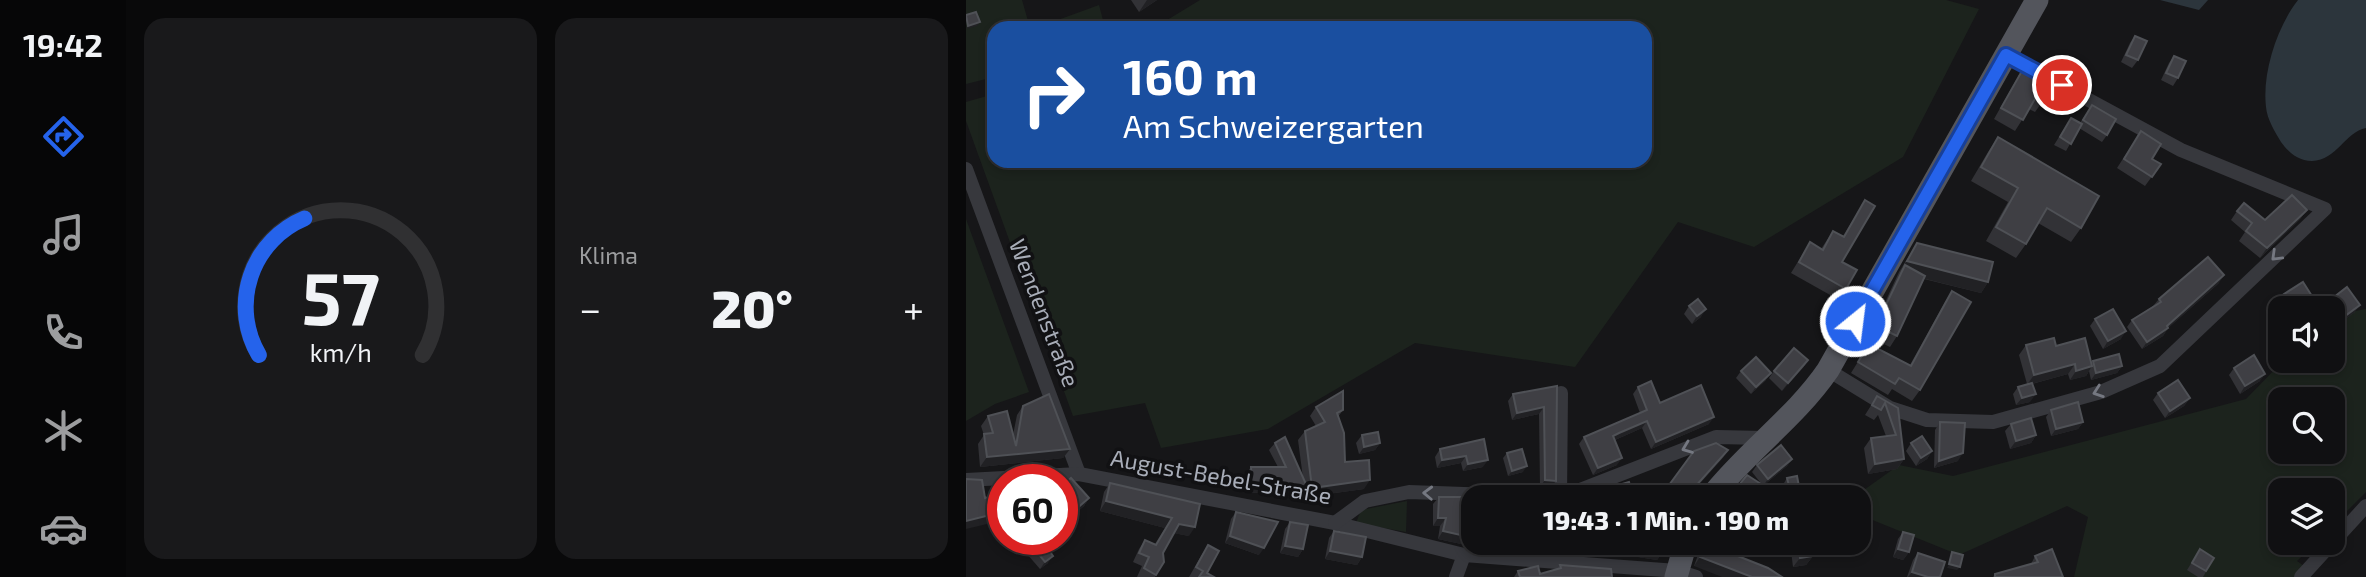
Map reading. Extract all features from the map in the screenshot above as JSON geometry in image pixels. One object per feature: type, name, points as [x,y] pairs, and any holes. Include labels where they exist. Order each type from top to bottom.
[{"type":"main road","points":[[1723,485],[1765,438],[1808,399],[1828,370],[2037,0]]},
{"type":"main road","points":[[1683,575],[1685,555]]},
{"type":"street","points":[[1828,370],[1891,408],[1927,420],[1993,422],[2101,392],[2160,366],[2325,209],[2181,150],[2006,55]]},
{"type":"street","name":"Wendenstraße","points":[[966,169],[1079,474]]},
{"type":"street","points":[[1561,393],[1561,485]]},
{"type":"street","points":[[1592,485],[1716,437],[1765,438]]},
{"type":"street","name":"August-Bebel-Straße","points":[[966,480],[1079,474],[1335,523],[1365,501],[1409,492],[1461,494]]},
{"type":"street","points":[[2301,577],[2366,506]]},
{"type":"street","points":[[1335,523],[1461,554]]},
{"type":"street","points":[[1456,577],[1464,555],[1683,575]]},
{"type":"shaded area","points":[[966,0],[1022,0],[1028,21],[987,21],[987,79],[966,84]]},
{"type":"shaded area","points":[[1200,0],[1946,0],[1979,9],[1903,157],[1754,247],[1678,222],[1575,367],[1415,343],[1268,429],[1161,448],[1145,403],[1073,416],[966,121],[966,102],[987,96],[987,168],[1652,168],[1652,21],[1166,21]]},
{"type":"shaded area","points":[[2160,0],[2208,0],[2199,10]]},
{"type":"shaded area","points":[[2298,0],[2366,0],[2366,128],[2352,135],[2328,156],[2312,161],[2298,158],[2284,146],[2266,107],[2266,80],[2273,51],[2284,23]]},
{"type":"shaded area","points":[[1099,5],[1103,21],[1055,21]]},
{"type":"shaded area","points":[[966,219],[1029,392],[995,404],[966,421]]},
{"type":"shaded area","points":[[2366,309],[2366,492],[2345,513],[2345,478],[2268,478],[2268,555],[2303,555],[2297,561],[2308,569],[2301,577],[2074,577],[2088,517],[2067,506],[1959,555],[1871,519],[1871,485],[1899,465],[1953,476],[2246,399],[2271,373],[2345,373],[2345,313]]},
{"type":"shaded area","points":[[1407,501],[1406,532],[1356,523],[1361,510]]},
{"type":"building","points":[[976,12],[980,22],[968,26],[966,15]]},
{"type":"building","points":[[2135,36],[2147,41],[2138,60],[2126,55]]},
{"type":"building","points":[[2174,56],[2186,61],[2178,78],[2166,73]]},
{"type":"building","points":[[2027,62],[2056,78],[2043,101],[2036,97],[2023,120],[2001,108]]},
{"type":"building","points":[[2092,105],[2116,119],[2107,135],[2083,120]]},
{"type":"building","points":[[2071,118],[2082,124],[2071,144],[2060,137]]},
{"type":"building","points":[[2141,131],[2161,144],[2152,159],[2161,164],[2152,177],[2124,159]]},
{"type":"building","points":[[1998,137],[2099,196],[2081,228],[2047,208],[2026,244],[1996,227],[2018,188],[1981,167]]},
{"type":"building","points":[[2292,195],[2307,210],[2267,248],[2246,231],[2252,223],[2237,211],[2244,203],[2265,220]]},
{"type":"building","points":[[1865,200],[1875,206],[1842,262],[1857,270],[1846,289],[1799,262],[1810,242],[1823,250],[1833,231],[1844,237]]},
{"type":"building","points":[[1917,243],[1993,262],[1988,282],[1907,261]]},
{"type":"building","points":[[2208,257],[2224,275],[2167,326],[2168,328],[2147,342],[2132,320],[2161,302],[2159,299]]},
{"type":"building","points":[[1905,265],[1925,276],[1897,336],[1876,326]]},
{"type":"building","points":[[2303,282],[2312,296],[2285,296],[2284,294]]},
{"type":"building","points":[[2347,287],[2360,305],[2345,316],[2345,296],[2335,296]]},
{"type":"building","points":[[1952,291],[1971,302],[1920,390],[1899,378],[1895,384],[1858,362],[1869,344],[1911,366]]},
{"type":"building","points":[[1698,299],[1706,309],[1697,316],[1689,306]]},
{"type":"building","points":[[2113,309],[2126,331],[2108,341],[2095,319]]},
{"type":"building","points":[[2054,338],[2056,346],[2085,338],[2092,366],[2076,371],[2075,364],[2034,375],[2026,345]]},
{"type":"building","points":[[1794,348],[1808,360],[1788,383],[1774,371]]},
{"type":"building","points":[[2119,354],[2122,366],[2096,373],[2093,361]]},
{"type":"building","points":[[2254,355],[2265,374],[2245,386],[2234,368]]},
{"type":"building","points":[[1756,357],[1771,373],[1756,387],[1741,371]]},
{"type":"building","points":[[2178,380],[2190,398],[2170,411],[2158,393]]},
{"type":"building","points":[[1651,381],[1660,403],[1701,385],[1714,417],[1656,442],[1647,421],[1619,433],[1613,436],[1622,458],[1598,468],[1584,437],[1647,410],[1638,387]]},
{"type":"building","points":[[2032,383],[2036,394],[2022,398],[2018,387]]},
{"type":"building","points":[[1557,386],[1556,481],[1545,480],[1544,407],[1517,413],[1513,394]]},
{"type":"building","points":[[1343,391],[1343,410],[1337,413],[1344,433],[1345,462],[1369,460],[1370,480],[1312,488],[1305,431],[1325,422],[1316,407]]},
{"type":"building","points":[[1049,394],[1070,449],[987,457],[984,434],[993,433],[988,416],[1007,411],[1016,446],[1023,406]]},
{"type":"building","points":[[1877,396],[1898,408],[1904,459],[1875,464],[1871,438],[1896,435],[1885,403],[1881,410],[1872,405]]},
{"type":"building","points":[[2078,402],[2083,422],[2056,429],[2051,410]]},
{"type":"building","points":[[2031,418],[2036,435],[2016,441],[2011,424]]},
{"type":"building","points":[[1940,422],[1965,423],[1963,453],[1939,461]]},
{"type":"building","points":[[1378,432],[1380,443],[1364,447],[1362,435]]},
{"type":"building","points":[[1922,436],[1932,451],[1921,458],[1911,443]]},
{"type":"building","points":[[1285,437],[1309,491],[1296,486],[1294,489],[1282,488],[1283,485],[1252,485],[1251,467],[1286,467],[1275,443]]},
{"type":"building","points":[[1484,439],[1488,460],[1468,464],[1466,456],[1442,460],[1440,449]]},
{"type":"building","points":[[1716,443],[1728,450],[1697,485],[1669,485],[1694,451]]},
{"type":"building","points":[[1781,445],[1792,459],[1768,479],[1757,465]]},
{"type":"building","points":[[1522,449],[1527,466],[1512,471],[1507,453]]},
{"type":"building","points":[[1747,475],[1761,484],[1760,485],[1739,485]]},
{"type":"building","points":[[1797,476],[1799,485],[1789,485],[1787,478]]},
{"type":"building","points":[[966,479],[982,480],[987,498],[987,516],[966,521]]},
{"type":"building","points":[[1110,483],[1200,504],[1195,527],[1179,524],[1163,553],[1164,562],[1156,575],[1144,568],[1149,557],[1139,553],[1145,540],[1156,545],[1172,518],[1106,501]]},
{"type":"building","points":[[1078,486],[1089,498],[1078,507]]},
{"type":"building","points":[[1439,497],[1461,497],[1461,535],[1443,531],[1446,518],[1438,518]]},
{"type":"building","points":[[1236,512],[1278,522],[1264,548],[1230,536]]},
{"type":"building","points":[[1290,522],[1308,525],[1303,549],[1285,546]]},
{"type":"building","points":[[1334,531],[1366,537],[1362,557],[1330,551]]},
{"type":"building","points":[[1903,532],[1914,535],[1909,552],[1898,549]]},
{"type":"building","points":[[1208,545],[1219,551],[1207,573],[1214,577],[1199,577],[1203,571],[1196,567]]},
{"type":"building","points":[[2052,549],[2063,577],[1995,577],[1995,574],[2038,562],[2035,556]]},
{"type":"building","points":[[2200,549],[2214,558],[2206,571],[2192,563]]},
{"type":"building","points":[[1952,552],[1963,555],[1960,567],[1949,564]]},
{"type":"building","points":[[1918,553],[1945,562],[1940,577],[1928,577],[1912,572]]},
{"type":"building","points":[[1039,555],[1052,555],[1053,556],[1045,562]]},
{"type":"building","points":[[1735,555],[1768,568],[1782,577],[1752,577],[1700,557]]},
{"type":"building","points":[[1560,565],[1611,569],[1612,577],[1520,577],[1518,571],[1538,566],[1540,574],[1561,568]]},
{"type":"route","points":[[1855,321],[2006,55],[2062,85]]}]
